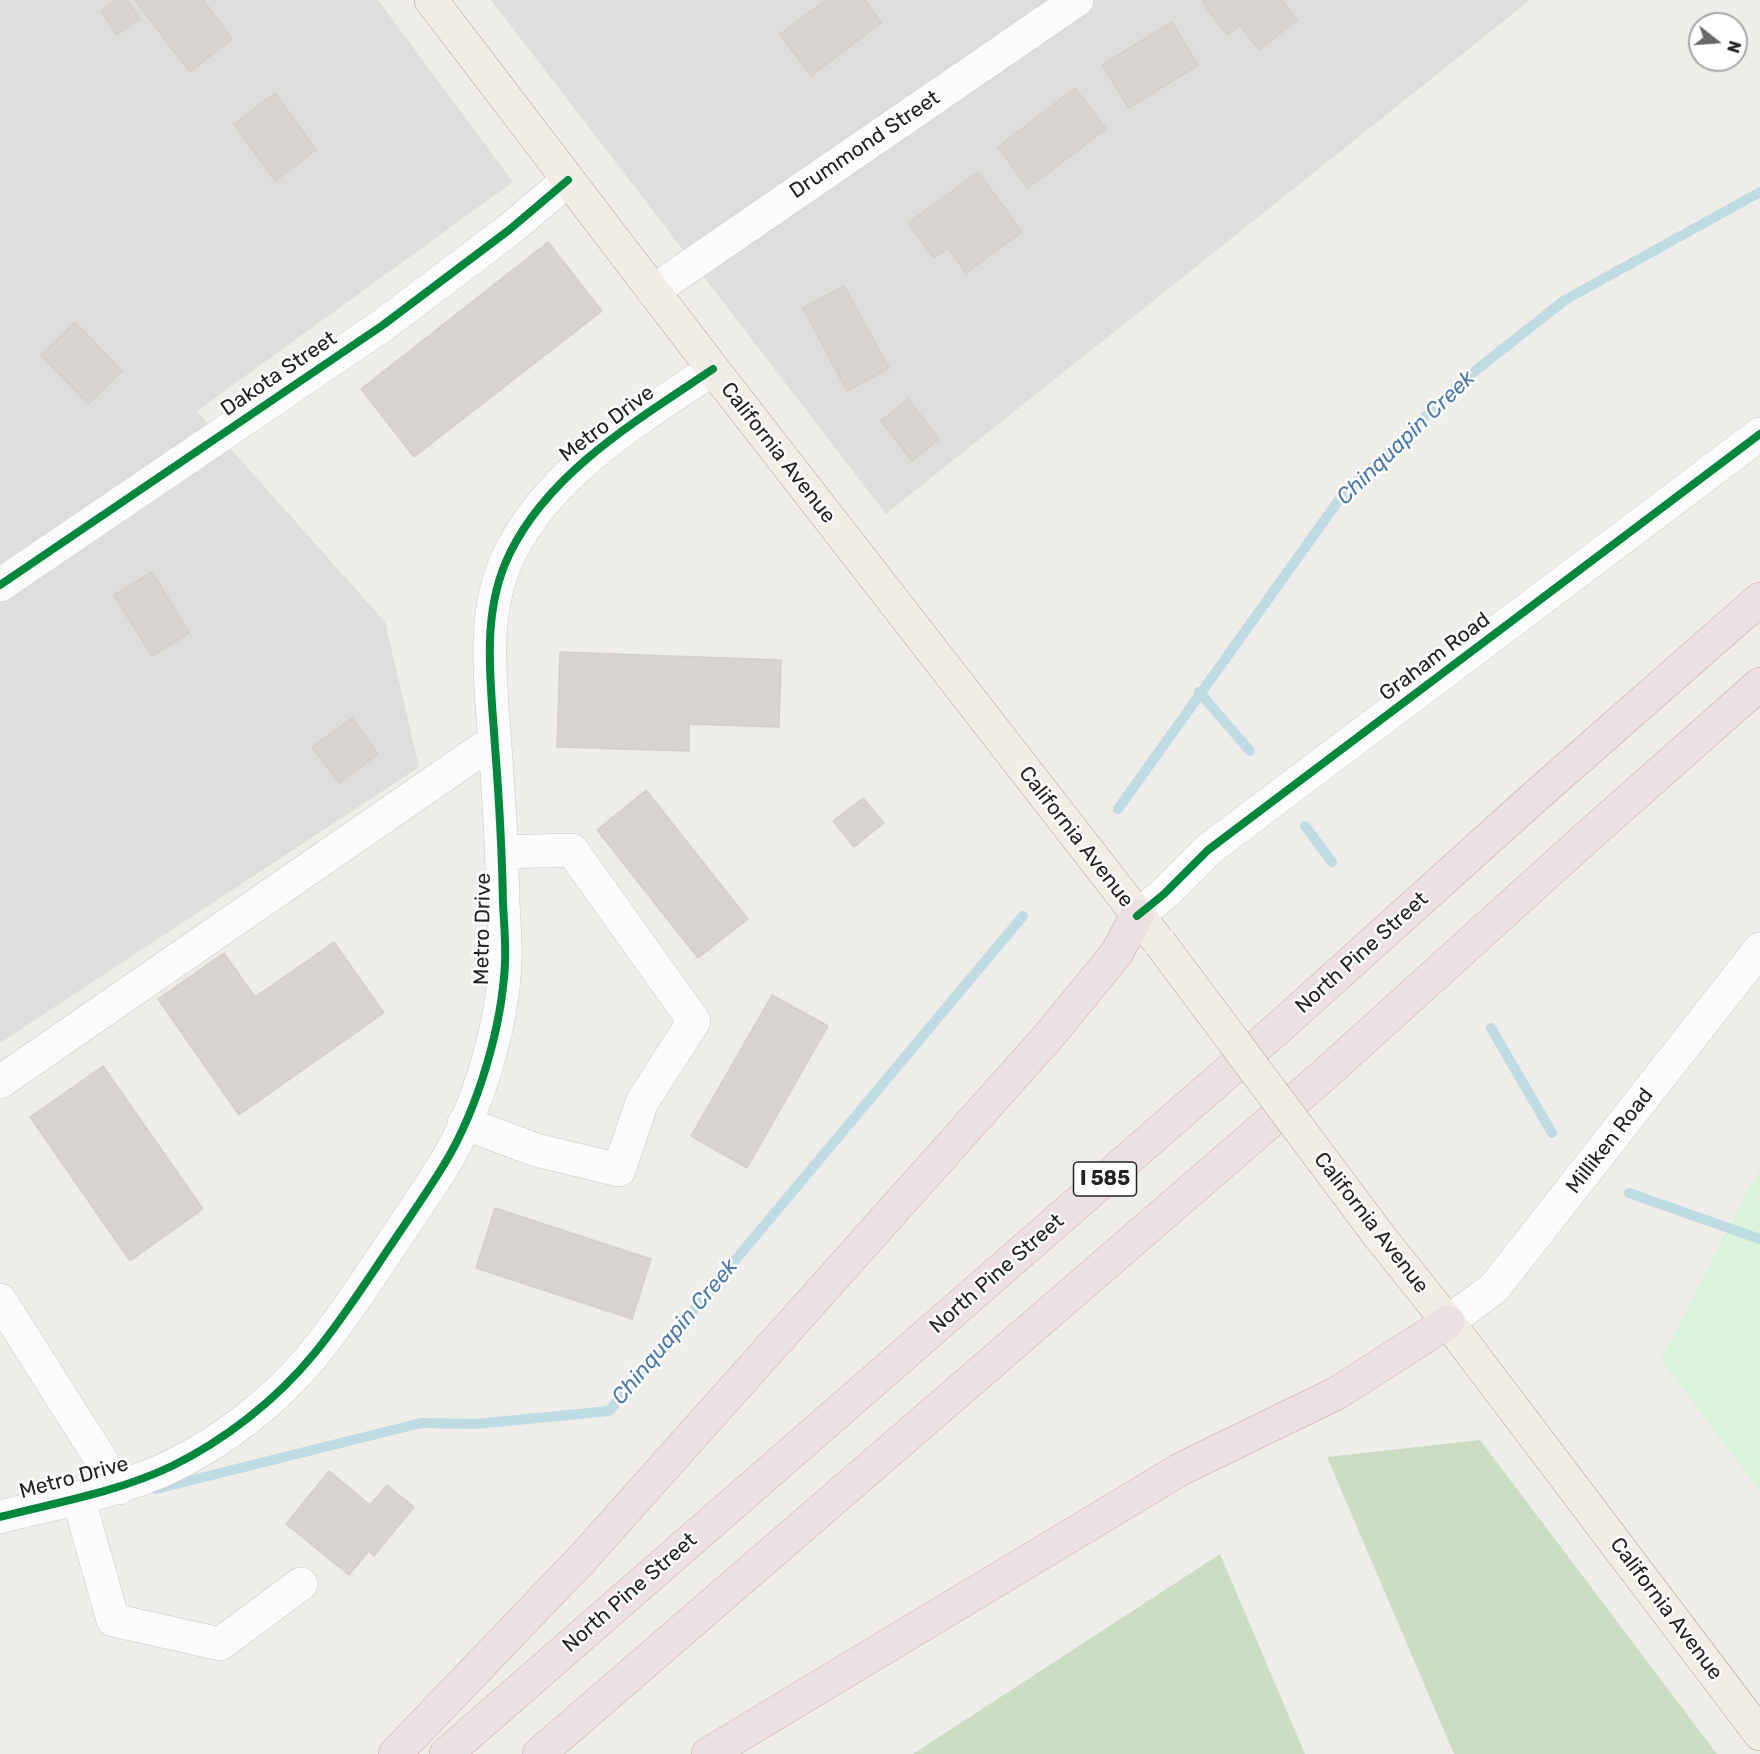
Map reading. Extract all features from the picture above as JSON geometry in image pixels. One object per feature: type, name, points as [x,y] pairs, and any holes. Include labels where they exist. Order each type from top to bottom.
[{"type":"highway","name":"North Pine Street","points":[[446,1754],[1276,1030],[1538,794],[1760,599]]},
{"type":"highway","points":[[539,1754],[1323,1076],[1760,684]]},
{"type":"highway","points":[[395,1754],[582,1559],[1048,1037],[1116,954],[1137,916]]},
{"type":"highway","points":[[708,1754],[1181,1469],[1337,1393],[1449,1322]]},
{"type":"main road","name":"California Avenue","points":[[431,0],[652,291],[1160,943],[1760,1734]]},
{"type":"street","name":"Drummond Street","points":[[652,291],[1077,0]]},
{"type":"street","name":"Dakota Street","points":[[0,585],[383,325],[482,251],[568,180]]},
{"type":"street","name":"Metro Drive","points":[[0,1517],[119,1488],[173,1465],[224,1436],[270,1400],[311,1358],[347,1312],[441,1170],[476,1099],[496,1032],[505,964],[502,852],[489,658],[493,605],[508,556],[534,511],[575,469],[640,419],[713,369]]},
{"type":"street","name":"Graham Road","points":[[1137,916],[1164,894],[1208,850],[1760,434]]},
{"type":"street","points":[[0,1082],[495,740]]},
{"type":"street","points":[[464,1124],[536,1150],[619,1170],[642,1102],[694,1021],[572,850],[502,852]]},
{"type":"street","name":"Milliken Road","points":[[1449,1322],[1494,1288],[1760,949]]},
{"type":"street","points":[[0,1300],[119,1488]]},
{"type":"street","points":[[78,1497],[113,1620],[220,1644],[301,1584]]},
{"type":"shaded area","points":[[0,0],[378,0],[513,182],[197,411],[385,622],[419,767],[0,1043]]},
{"type":"shaded area","points":[[491,0],[1530,0],[886,514]]},
{"type":"green space","points":[[1760,1167],[1760,1492],[1661,1359]]},
{"type":"green space","points":[[1480,1440],[1717,1754],[1454,1754],[1327,1457]]},
{"type":"green space","points":[[1220,1554],[1305,1754],[913,1754]]},
{"type":"building","points":[[116,0],[127,0],[140,19],[117,35],[101,11]]},
{"type":"building","points":[[135,0],[203,0],[232,39],[190,72]]},
{"type":"building","points":[[826,0],[865,0],[881,23],[811,76],[780,34]]},
{"type":"building","points":[[1205,0],[1282,0],[1297,20],[1259,50],[1240,25],[1227,35],[1202,2]]},
{"type":"building","points":[[1172,22],[1198,65],[1129,108],[1102,65]]},
{"type":"building","points":[[1075,88],[1106,129],[1028,188],[998,147]]},
{"type":"building","points":[[275,93],[316,150],[275,181],[234,124]]},
{"type":"building","points":[[978,172],[1022,232],[966,273],[948,248],[934,258],[908,223]]},
{"type":"building","points":[[548,242],[602,311],[414,457],[361,389]]},
{"type":"building","points":[[844,286],[889,368],[847,391],[803,308]]},
{"type":"building","points":[[75,322],[122,371],[88,404],[41,355]]},
{"type":"building","points":[[908,399],[939,439],[912,461],[881,421]]},
{"type":"building","points":[[152,572],[189,633],[152,656],[114,595]]},
{"type":"building","points":[[560,652],[781,660],[779,727],[689,724],[689,751],[557,747]]},
{"type":"building","points":[[352,718],[378,754],[339,783],[312,747]]},
{"type":"building","points":[[646,790],[748,919],[698,958],[597,830]]},
{"type":"building","points":[[863,798],[884,823],[854,847],[833,821]]},
{"type":"building","points":[[334,942],[384,1013],[239,1115],[158,999],[224,953],[255,997]]},
{"type":"building","points":[[772,995],[828,1026],[747,1168],[691,1136]]},
{"type":"building","points":[[103,1066],[203,1209],[130,1261],[30,1117]]},
{"type":"building","points":[[495,1208],[651,1259],[632,1319],[476,1268]]},
{"type":"building","points":[[329,1471],[370,1505],[387,1485],[414,1507],[374,1556],[369,1551],[349,1575],[286,1524]]},
{"type":"waterway","name":"Chinquapin Creek","points":[[1118,809],[1341,497],[1466,378],[1565,300],[1760,192]]},
{"type":"waterway","points":[[1199,692],[1250,751]]},
{"type":"waterway","points":[[1305,826],[1332,862]]},
{"type":"waterway","name":"Chinquapin Creek","points":[[156,1489],[421,1423],[476,1424],[609,1411],[1023,916]]},
{"type":"waterway","points":[[1491,1028],[1552,1133]]},
{"type":"waterway","points":[[1629,1193],[1760,1239]]},
{"type":"cycle path","points":[[0,585],[383,325],[509,230],[568,180]]},
{"type":"cycle path","points":[[0,1517],[88,1496],[151,1475],[192,1456],[248,1418],[283,1388],[324,1342],[439,1173],[457,1141],[478,1092],[493,1040],[503,988],[505,941],[490,673],[491,624],[494,599],[501,576],[510,553],[527,524],[572,472],[627,428],[713,369]]},
{"type":"cycle path","points":[[1137,916],[1164,894],[1208,850],[1760,434]]}]
